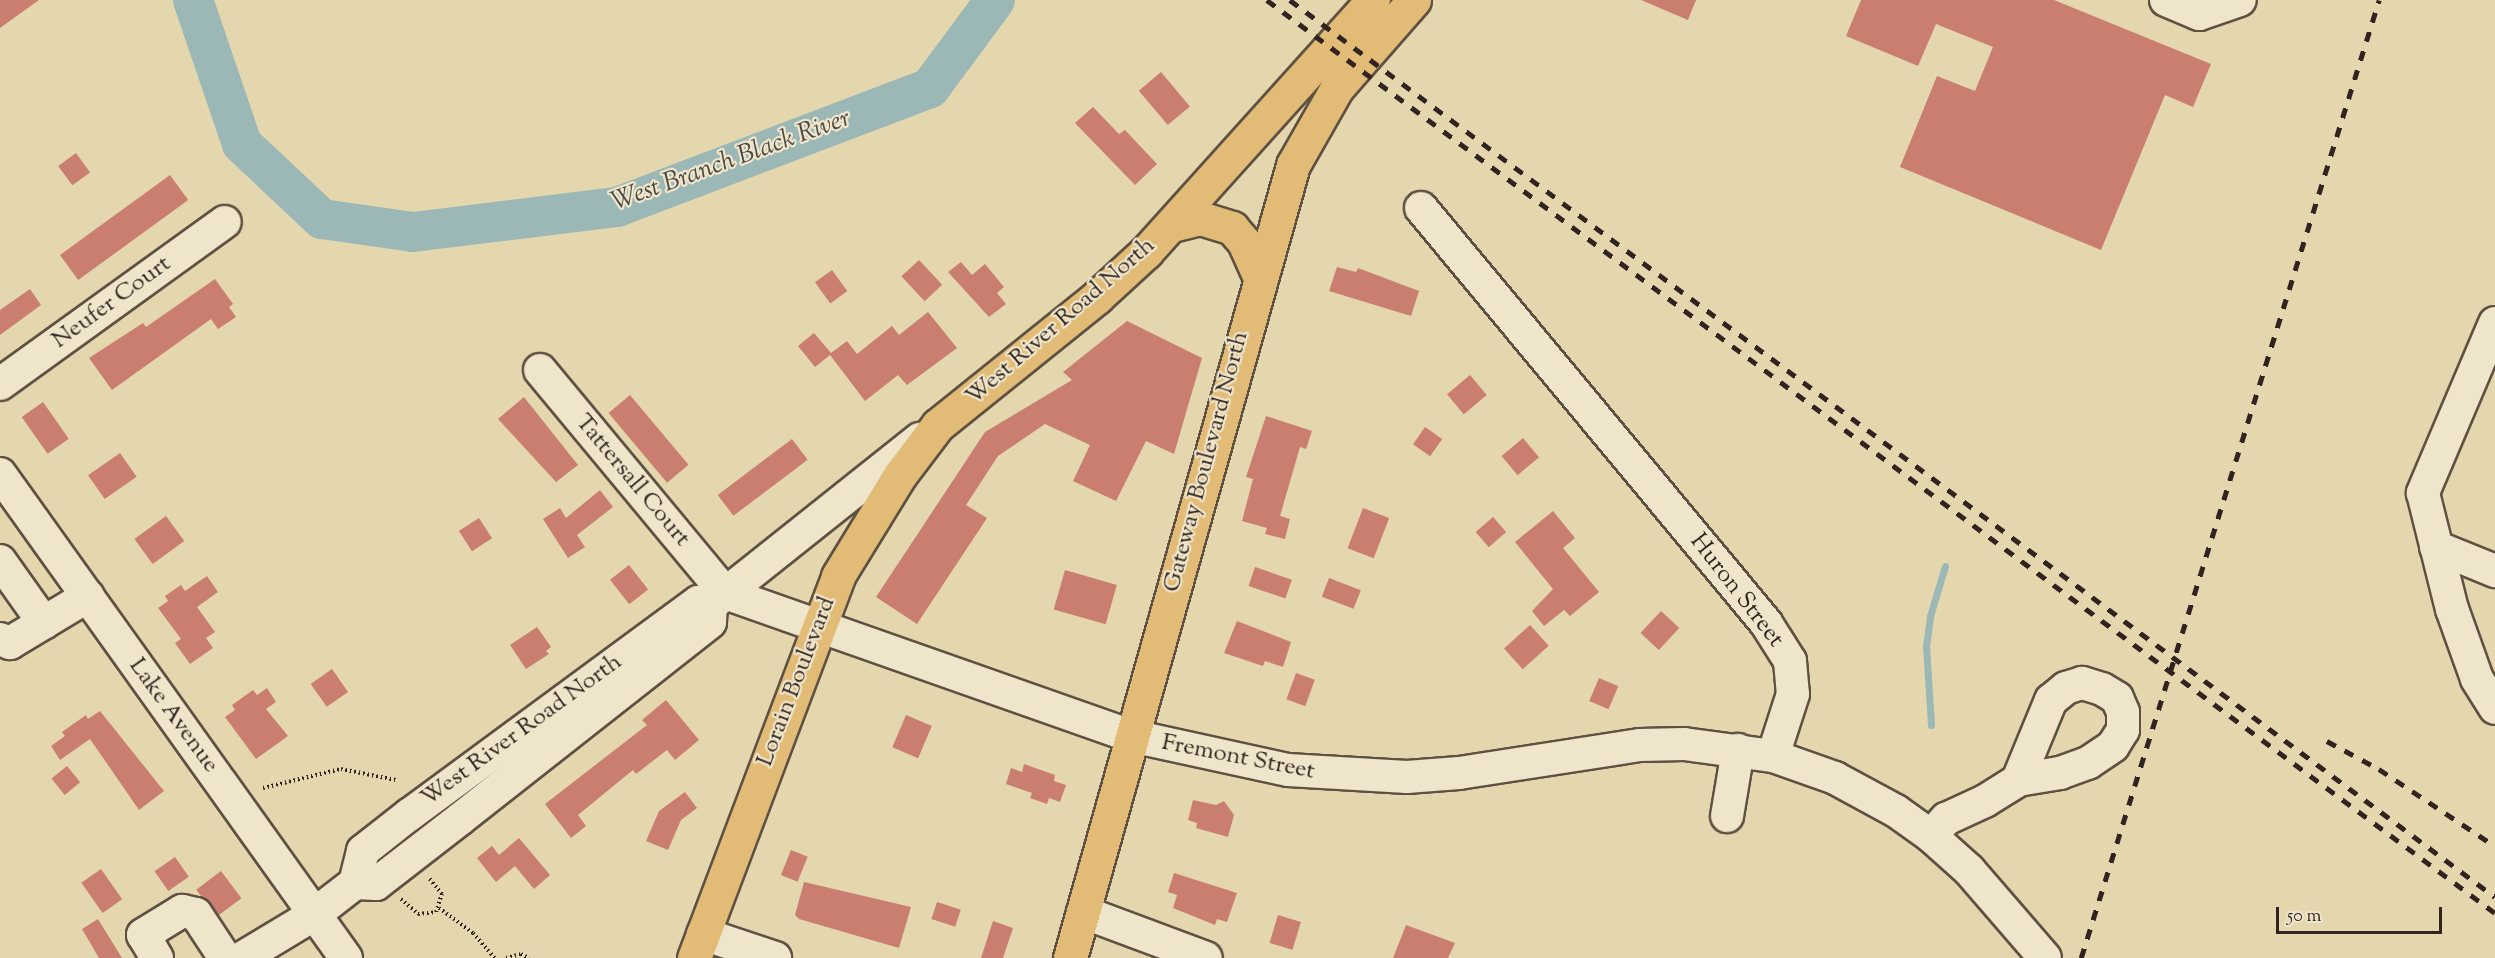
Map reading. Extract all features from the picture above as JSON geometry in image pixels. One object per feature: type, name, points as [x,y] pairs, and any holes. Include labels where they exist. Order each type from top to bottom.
[{"type":"main road","name":"Gateway Boulevard North","points":[[1070,958],[1259,275],[1293,165],[1312,126],[1337,88],[1370,9],[1414,0]]},
{"type":"main road","name":"West River Road North","points":[[938,425],[1097,297],[1172,225],[1370,9]]},
{"type":"main road","points":[[1172,225],[1200,218],[1232,228],[1244,242],[1259,275]]},
{"type":"main road","name":"Lorain Boulevard","points":[[699,946],[818,625],[861,534],[938,425]]},
{"type":"street","points":[[2166,0],[2199,14],[2240,0]]},
{"type":"street","name":"Huron Street","points":[[1420,208],[1767,623],[1790,661],[1793,694],[1773,756]]},
{"type":"street","name":"Neufer Court","points":[[0,384],[225,222]]},
{"type":"street","points":[[2495,323],[2423,493],[2452,609],[2477,679],[2495,708]]},
{"type":"street","name":"Tattersall Court","points":[[540,370],[718,599]]},
{"type":"street","name":"West River Road North","points":[[242,958],[315,914],[355,883],[363,851],[410,814],[698,602],[718,599],[938,425]]},
{"type":"street","name":"Lake Avenue","points":[[5,492],[87,596],[346,958]]},
{"type":"street","points":[[2436,547],[2495,571]]},
{"type":"street","points":[[0,561],[44,623]]},
{"type":"street","points":[[0,639],[10,643],[87,596]]},
{"type":"street","name":"Fremont Street","points":[[718,599],[818,625],[1132,736],[1288,770],[1364,777],[1459,773],[1640,746],[1684,744],[1773,756]]},
{"type":"street","points":[[1727,816],[1738,750]]},
{"type":"street","points":[[1773,756],[1835,778],[1896,811],[1931,836],[1969,870],[2045,958]]},
{"type":"street","points":[[1931,836],[1946,819],[1985,801],[2018,780]]},
{"type":"street","points":[[157,958],[143,935],[182,911],[196,914],[225,958]]},
{"type":"street","points":[[1083,912],[1206,958]]},
{"type":"street","points":[[699,946],[775,958]]},
{"type":"path","points":[[263,788],[341,769],[396,780]]},
{"type":"path","points":[[395,895],[418,914],[430,915],[439,908],[441,889],[425,870]]},
{"type":"path","points":[[439,908],[473,933],[495,958]]},
{"type":"path","points":[[506,958],[521,954],[529,958]]},
{"type":"building","points":[[0,0],[39,0],[0,28]]},
{"type":"building","points":[[1641,0],[1696,0],[1688,20]]},
{"type":"building","points":[[1861,0],[2054,0],[2211,64],[2193,107],[2165,95],[2101,250],[1900,167],[1937,76],[1975,91],[1993,47],[1936,24],[1918,66],[1846,36]]},
{"type":"building","points":[[1161,72],[1190,106],[1168,125],[1139,91]]},
{"type":"building","points":[[1093,107],[1119,134],[1125,130],[1157,164],[1135,185],[1075,123]]},
{"type":"building","points":[[76,153],[90,172],[72,185],[58,166]]},
{"type":"building","points":[[170,175],[188,200],[78,280],[60,255]]},
{"type":"building","points":[[919,260],[942,285],[925,301],[901,276]]},
{"type":"building","points":[[961,262],[972,275],[985,264],[1004,287],[997,293],[1006,304],[989,317],[948,272]]},
{"type":"building","points":[[1337,267],[1356,272],[1358,268],[1419,291],[1411,316],[1329,291]]},
{"type":"building","points":[[832,270],[847,291],[830,303],[815,282]]},
{"type":"building","points":[[215,279],[233,304],[229,307],[236,317],[218,329],[211,319],[112,390],[89,358],[143,323],[146,327]]},
{"type":"building","points":[[30,289],[41,305],[0,335],[0,310]]},
{"type":"building","points":[[928,312],[957,348],[907,385],[898,375],[865,401],[830,355],[815,367],[798,346],[814,333],[831,353],[847,341],[857,354],[892,326],[899,335]]},
{"type":"building","points":[[1127,321],[1202,358],[1174,454],[1146,441],[1116,501],[1073,481],[1090,445],[1045,424],[998,456],[966,505],[987,518],[917,624],[876,597],[985,432],[1072,380],[1063,372]]},
{"type":"building","points":[[1470,375],[1487,395],[1464,414],[1447,394]]},
{"type":"building","points":[[630,395],[688,465],[667,483],[609,413]]},
{"type":"building","points":[[524,397],[578,465],[556,482],[498,419]]},
{"type":"building","points":[[43,402],[69,439],[48,454],[22,417]]},
{"type":"building","points":[[1266,416],[1312,431],[1306,449],[1300,447],[1280,516],[1290,519],[1285,539],[1265,534],[1267,528],[1242,521],[1253,479],[1246,477]]},
{"type":"building","points":[[1425,427],[1442,439],[1430,456],[1413,444]]},
{"type":"building","points":[[1523,438],[1539,457],[1518,475],[1502,456]]},
{"type":"building","points":[[792,439],[808,460],[733,516],[718,495]]},
{"type":"building","points":[[120,453],[137,477],[105,499],[88,475]]},
{"type":"building","points":[[600,490],[613,507],[577,535],[585,547],[568,558],[543,519],[560,508],[566,518]]},
{"type":"building","points":[[1363,508],[1389,518],[1374,558],[1348,548]]},
{"type":"building","points":[[1553,511],[1575,538],[1563,548],[1599,592],[1570,616],[1564,610],[1544,626],[1532,611],[1553,589],[1515,542]]},
{"type":"building","points":[[166,516],[184,541],[153,564],[134,539]]},
{"type":"building","points":[[1493,517],[1506,532],[1489,547],[1476,532]]},
{"type":"building","points":[[479,518],[492,538],[472,551],[459,531]]},
{"type":"building","points":[[629,565],[648,589],[629,604],[610,580]]},
{"type":"building","points":[[1255,567],[1292,580],[1285,599],[1248,586]]},
{"type":"building","points":[[1065,570],[1117,585],[1106,624],[1054,609]]},
{"type":"building","points":[[207,576],[218,592],[197,607],[215,632],[206,638],[213,648],[190,664],[175,643],[181,639],[158,608],[168,601],[165,596],[181,585],[185,591]]},
{"type":"building","points":[[1329,578],[1361,590],[1354,609],[1322,597]]},
{"type":"building","points":[[1661,611],[1679,628],[1659,650],[1641,633]]},
{"type":"building","points":[[1237,621],[1291,642],[1283,667],[1265,661],[1263,666],[1224,653]]},
{"type":"building","points":[[1530,625],[1549,646],[1523,669],[1504,648]]},
{"type":"building","points":[[537,627],[551,647],[546,651],[549,654],[526,669],[510,645]]},
{"type":"building","points":[[332,669],[348,692],[327,707],[311,684]]},
{"type":"building","points":[[1296,673],[1315,680],[1305,706],[1286,699]]},
{"type":"building","points":[[1599,678],[1618,686],[1609,709],[1589,701]]},
{"type":"building","points":[[267,688],[276,702],[266,709],[288,736],[256,759],[225,717],[235,710],[232,705],[253,690],[257,695]]},
{"type":"building","points":[[666,700],[699,740],[675,760],[667,750],[636,774],[633,770],[578,815],[586,826],[571,838],[545,804],[647,725],[642,720]]},
{"type":"building","points":[[100,711],[164,791],[139,810],[90,739],[60,760],[51,746],[65,736],[62,732],[86,715],[88,719]]},
{"type":"building","points":[[906,715],[932,726],[918,758],[892,747]]},
{"type":"building","points":[[1024,764],[1055,775],[1054,781],[1066,785],[1060,802],[1049,798],[1047,804],[1030,798],[1032,793],[1006,784],[1011,768],[1022,772]]},
{"type":"building","points":[[67,766],[80,782],[65,795],[51,779]]},
{"type":"building","points":[[685,792],[697,808],[681,820],[668,850],[646,841],[659,811]]},
{"type":"building","points":[[1193,800],[1216,805],[1224,801],[1234,815],[1228,837],[1196,828],[1197,823],[1188,820]]},
{"type":"building","points":[[519,838],[550,875],[534,889],[515,866],[496,882],[477,858],[492,846],[499,855]]},
{"type":"building","points":[[791,850],[808,857],[798,882],[781,875]]},
{"type":"building","points":[[175,857],[189,877],[168,891],[155,871]]},
{"type":"building","points":[[101,869],[122,899],[103,913],[81,883]]},
{"type":"building","points":[[221,871],[241,898],[217,917],[196,890]]},
{"type":"building","points":[[1174,873],[1237,893],[1227,922],[1217,919],[1215,925],[1173,908],[1177,895],[1168,892]]},
{"type":"building","points":[[804,882],[911,907],[899,948],[799,919],[795,915]]},
{"type":"building","points":[[937,902],[961,910],[955,927],[931,919]]},
{"type":"building","points":[[1278,915],[1301,922],[1292,950],[1270,943]]},
{"type":"building","points":[[98,919],[122,958],[99,958],[82,929]]},
{"type":"building","points":[[993,921],[1013,928],[1003,958],[981,958]]},
{"type":"building","points":[[1406,925],[1455,943],[1448,958],[1393,958]]},
{"type":"waterway","name":"West Branch Black River","points":[[193,0],[242,144],[322,219],[413,232],[617,207],[930,88],[995,0]]},
{"type":"waterway","points":[[1931,725],[1926,646],[1930,616],[1945,566]]},
{"type":"railway","points":[[1267,0],[2495,913]]},
{"type":"railway","points":[[1290,0],[2495,897]]},
{"type":"railway","points":[[2081,958],[2379,0]]},
{"type":"railway","points":[[2327,741],[2379,769],[2495,846]]}]
